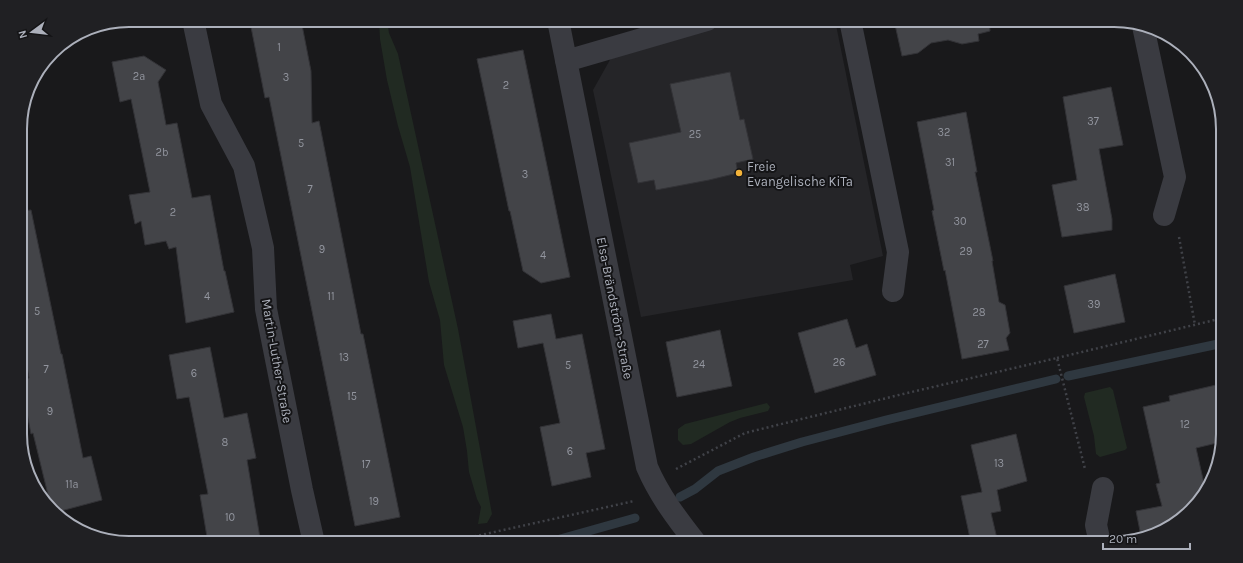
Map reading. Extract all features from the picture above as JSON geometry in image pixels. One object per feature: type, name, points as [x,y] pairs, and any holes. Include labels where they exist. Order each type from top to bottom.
[{"type":"street","name":"Martin-Luther-Straße","points":[[194,27],[211,104],[244,166],[263,248],[266,309],[312,536]]},
{"type":"street","name":"Elsa-Brändström-Straße","points":[[559,27],[647,467],[654,484],[670,509],[691,536]]},
{"type":"street","points":[[566,61],[683,27]]},
{"type":"street","points":[[851,27],[898,252],[893,291]]},
{"type":"street","points":[[1144,31],[1175,177],[1164,215]]},
{"type":"street","points":[[1098,536],[1096,525],[1102,488]]},
{"type":"path","points":[[1164,215],[1179,237],[1195,325]]},
{"type":"path","points":[[476,536],[634,501],[676,468],[745,433],[1216,320]]},
{"type":"path","points":[[1057,358],[1085,470],[1102,488]]},
{"type":"shaded area","points":[[379,27],[388,27],[389,33],[398,54],[458,329],[492,514],[487,523],[478,524],[481,507],[469,472],[463,427],[444,365],[440,320],[429,282],[410,167],[387,80]]},
{"type":"shaded area","name":"Freie Evangelische KiTa","points":[[717,27],[836,27],[883,256],[850,265],[853,280],[641,317],[593,90],[611,58]]},
{"type":"shaded area","points":[[1110,387],[1113,390],[1127,448],[1125,450],[1100,457],[1096,454],[1094,436],[1084,397],[1085,393]]},
{"type":"shaded area","points":[[767,403],[770,407],[768,411],[730,422],[691,444],[683,445],[678,440],[678,429],[685,424]]},
{"type":"building","points":[[251,27],[302,27],[311,71],[312,123],[319,121],[361,334],[363,334],[400,517],[355,526],[269,97],[265,98]]},
{"type":"building","points":[[896,27],[990,27],[990,31],[978,34],[979,41],[962,44],[948,40],[931,43],[918,53],[902,56]]},
{"type":"building","points":[[523,50],[570,277],[541,283],[523,271],[477,59]]},
{"type":"building","points":[[144,56],[166,70],[158,82],[166,125],[177,123],[192,198],[210,195],[224,271],[234,312],[186,323],[176,247],[169,249],[166,241],[145,245],[141,221],[135,224],[129,195],[150,192],[131,99],[120,102],[112,62]]},
{"type":"building","points":[[730,72],[740,120],[744,119],[753,159],[736,163],[738,173],[709,180],[656,190],[654,180],[638,183],[629,143],[681,132],[670,84]]},
{"type":"building","points":[[1111,87],[1123,145],[1099,149],[1112,219],[1112,230],[1062,237],[1052,185],[1077,180],[1063,97]]},
{"type":"building","points":[[966,112],[977,172],[975,172],[993,261],[999,302],[1005,305],[1010,333],[1006,338],[1009,350],[962,359],[932,211],[934,210],[917,122]]},
{"type":"building","points":[[27,210],[31,210],[83,458],[91,456],[102,500],[62,511],[48,496],[33,433],[31,434],[27,413],[27,378],[29,378],[27,366]]},
{"type":"building","points":[[1115,274],[1125,322],[1074,333],[1064,286]]},
{"type":"building","points":[[551,314],[556,339],[582,334],[605,449],[586,453],[591,477],[552,486],[540,427],[560,423],[543,343],[518,348],[513,321]]},
{"type":"building","points":[[847,319],[856,348],[867,344],[876,375],[815,393],[798,333]]},
{"type":"building","points":[[720,330],[732,386],[677,397],[666,342]]},
{"type":"building","points":[[210,347],[224,418],[247,413],[256,458],[247,460],[260,536],[207,536],[200,495],[208,494],[189,397],[177,399],[169,355]]},
{"type":"building","points":[[1216,385],[1216,443],[1196,448],[1204,482],[1195,496],[1176,515],[1165,522],[1140,533],[1136,511],[1162,506],[1156,484],[1160,483],[1143,407],[1170,401],[1169,396]]},
{"type":"building","points":[[1016,434],[1027,481],[997,490],[1001,511],[991,513],[996,536],[970,536],[961,496],[982,492],[971,445]]},
{"type":"waterway","points":[[1068,376],[1216,344]]},
{"type":"waterway","points":[[680,497],[695,489],[718,471],[754,457],[802,442],[886,420],[1056,379]]},
{"type":"waterway","points":[[571,536],[635,518]]},
{"type":"place","name":"Freie Evangelische KiTa","points":[[739,173]]}]
